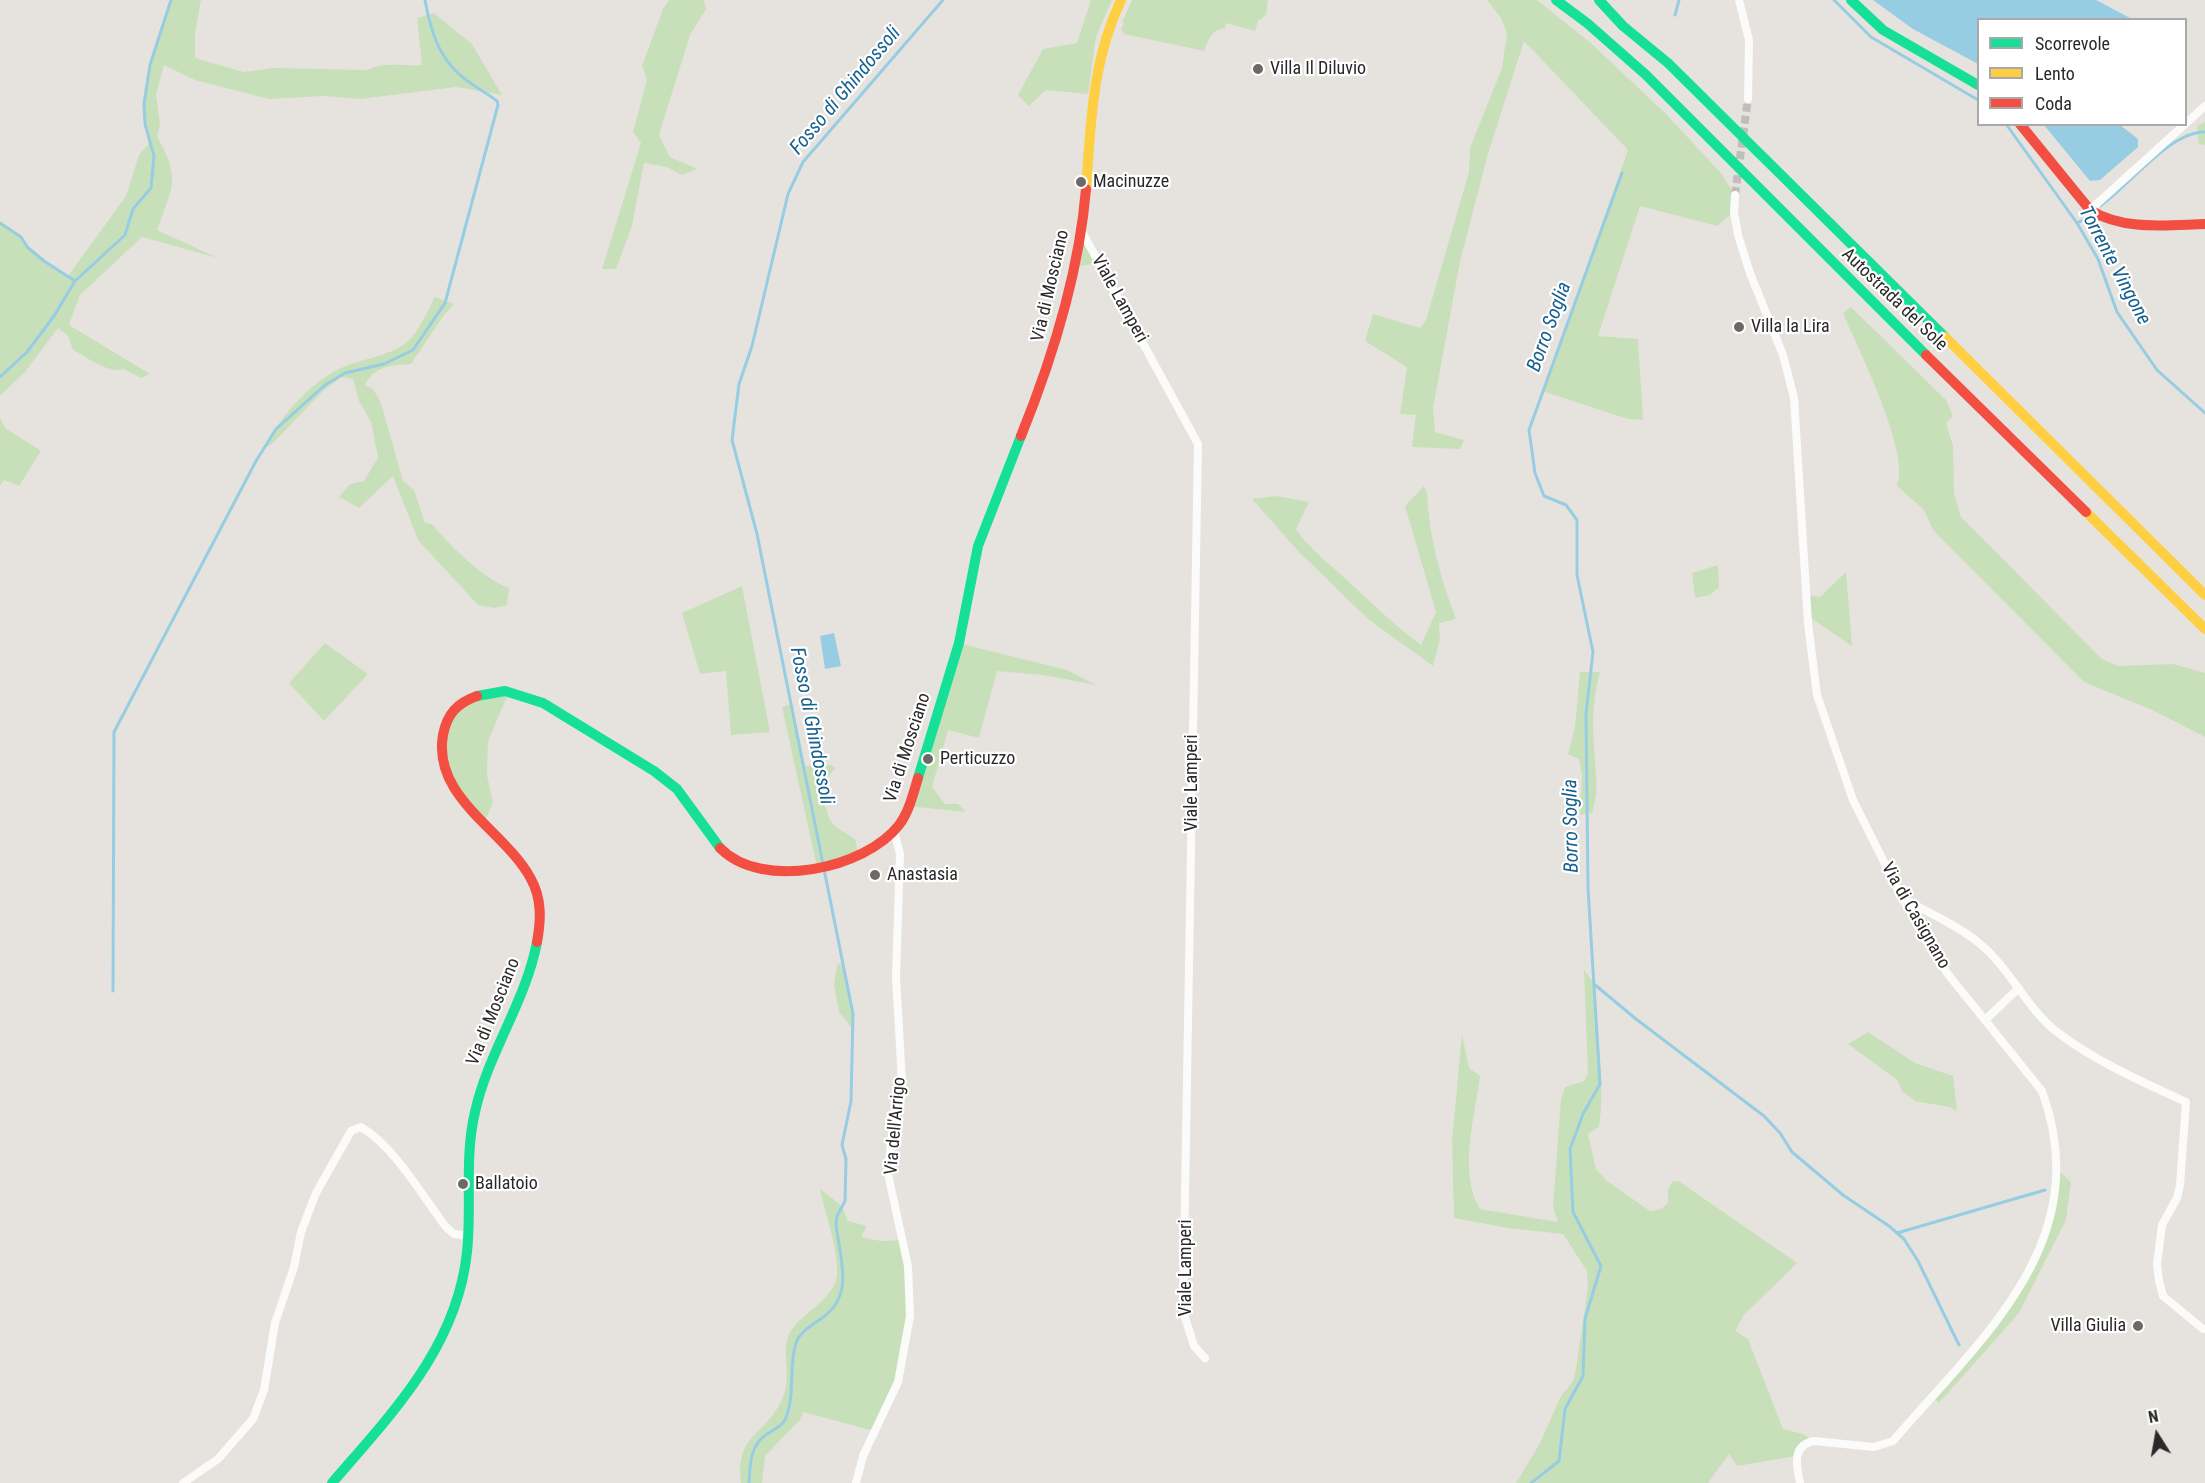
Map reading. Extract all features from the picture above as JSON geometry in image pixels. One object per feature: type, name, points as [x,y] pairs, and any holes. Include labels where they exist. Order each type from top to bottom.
[{"type":"main road","name":"Via di Mosciano","points":[[332,1483],[419,1378],[438,1346],[460,1290],[469,1236],[469,1146],[473,1119],[490,1064],[538,944],[540,913],[535,887],[520,862],[459,797],[449,781],[441,744],[443,727],[450,712],[473,696],[486,692],[505,691],[538,701],[675,788],[710,838],[734,859],[764,872],[797,873],[830,863],[868,849],[894,831],[911,797],[958,643],[974,561],[1056,343],[1082,230],[1094,95],[1101,49],[1121,0]]},
{"type":"main road","name":"Autostrada del Sole","points":[[1556,0],[1590,23],[1625,54],[1747,178],[2205,629]]},
{"type":"main road","name":"Autostrada del Sole","points":[[1599,0],[1623,26],[1676,70],[2205,595]]},
{"type":"main road","points":[[1851,0],[1883,30],[1977,84]]},
{"type":"main road","points":[[2022,126],[2099,218],[2117,222],[2205,224]]},
{"type":"street","points":[[1738,0],[1749,40],[1748,99]]},
{"type":"street","points":[[2187,121],[2205,105]]},
{"type":"street","points":[[2090,210],[2182,126]]},
{"type":"street","name":"Via di Casignano","points":[[1735,195],[1734,212],[1738,235],[1750,273],[1783,355],[1794,399],[1808,623],[1817,695],[1853,800],[1902,898],[1947,973],[2042,1091],[2048,1108],[2057,1173],[2056,1194],[2042,1247],[2013,1302],[1893,1441],[1874,1447],[1814,1441],[1805,1443],[1798,1449],[1797,1456],[1800,1483]]},
{"type":"street","name":"Viale Lamperi","points":[[1082,230],[1198,444],[1183,1311],[1194,1346],[1205,1358]]},
{"type":"street","name":"Via dell'Arrigo","points":[[856,1483],[863,1455],[898,1382],[910,1316],[908,1266],[888,1174],[891,1141],[902,1082],[896,977],[900,854],[894,831]]},
{"type":"street","points":[[1902,898],[1980,944],[2019,988],[2036,1012],[2057,1032],[2186,1102],[2180,1185],[2177,1198],[2162,1225],[2157,1264],[2163,1296],[2203,1329]]},
{"type":"street","points":[[1986,1019],[2019,988]]},
{"type":"street","points":[[183,1483],[218,1459],[238,1439],[253,1419],[264,1390],[275,1323],[294,1267],[301,1232],[316,1193],[351,1131],[361,1127],[371,1133],[400,1166],[446,1227],[454,1234],[469,1236]]},
{"type":"green space","points":[[171,0],[201,0],[195,33],[195,58],[244,72],[273,68],[368,70],[387,65],[422,65],[417,18],[434,13],[472,44],[502,95],[456,87],[360,99],[323,96],[269,99],[195,80],[164,65],[156,95],[160,125],[157,136],[169,163],[172,183],[157,230],[218,258],[142,237],[80,295],[69,325],[150,374],[141,378],[124,369],[111,369],[98,364],[73,350],[68,336],[58,328],[25,372],[0,396],[0,223],[68,276],[126,196],[139,155],[150,142],[145,106],[147,88],[150,70]]},
{"type":"green space","points":[[669,0],[704,0],[706,9],[690,35],[659,135],[670,157],[697,169],[682,175],[667,167],[644,163],[632,226],[616,269],[602,269],[641,143],[633,132],[647,80],[642,66],[663,9]]},
{"type":"green space","points":[[1091,0],[1112,0],[1096,37],[1088,94],[1046,90],[1029,106],[1018,95],[1043,49],[1077,43]]},
{"type":"green space","points":[[1132,0],[1268,0],[1266,15],[1258,21],[1255,31],[1226,23],[1225,28],[1211,36],[1204,51],[1124,34],[1121,29],[1124,23],[1122,22]]},
{"type":"green space","points":[[1487,0],[1537,0],[1592,44],[1666,114],[1720,172],[1735,195],[1734,212],[1717,226],[1640,206],[1598,336],[1638,339],[1643,420],[1628,419],[1542,391],[1628,150],[1524,41],[1487,157],[1460,262],[1433,408],[1435,432],[1464,440],[1460,449],[1412,447],[1416,415],[1400,414],[1407,367],[1365,341],[1373,314],[1420,328],[1426,320],[1469,172],[1470,148],[1502,68],[1507,33],[1501,18]]},
{"type":"green space","points":[[2205,122],[2205,145],[2199,144],[2197,126]]},
{"type":"green space","points":[[1081,230],[1100,263],[1074,267]]},
{"type":"green space","points":[[435,297],[454,304],[411,364],[378,370],[365,385],[373,389],[381,403],[403,481],[414,490],[425,523],[432,524],[478,570],[509,588],[507,605],[494,608],[478,605],[418,540],[393,476],[359,508],[339,497],[350,484],[364,481],[378,457],[371,422],[359,401],[353,379],[341,377],[322,392],[272,444],[262,450],[300,398],[325,377],[354,363],[393,351],[407,342],[418,328]]},
{"type":"green space","points":[[1851,307],[1946,400],[1953,416],[1946,423],[1953,446],[1954,494],[1961,517],[2102,659],[2118,666],[2173,664],[2205,673],[2205,737],[2152,710],[2084,682],[1933,530],[1924,510],[1897,486],[1899,471],[1897,450],[1890,426],[1843,313]]},
{"type":"green space","points":[[0,418],[5,428],[41,451],[19,486],[4,480],[0,486]]},
{"type":"green space","points":[[1424,486],[1427,492],[1436,557],[1456,619],[1439,623],[1440,639],[1433,666],[1368,619],[1298,551],[1252,499],[1277,496],[1309,502],[1296,529],[1301,536],[1379,610],[1421,645],[1436,612],[1405,506]]},
{"type":"green space","points":[[1718,565],[1719,587],[1710,595],[1695,598],[1692,573]]},
{"type":"green space","points":[[1846,572],[1852,646],[1808,616],[1807,595],[1820,597]]},
{"type":"green space","points":[[742,586],[770,732],[731,735],[726,671],[700,674],[682,613]]},
{"type":"green space","points":[[325,643],[368,674],[324,721],[289,683]]},
{"type":"green space","points":[[958,643],[1067,670],[1096,685],[1043,675],[997,671],[979,738],[948,730],[932,787],[945,804],[958,804],[966,812],[908,806]]},
{"type":"green space","points":[[1580,672],[1600,672],[1593,718],[1596,796],[1592,813],[1580,815],[1582,775],[1579,759],[1568,754],[1575,727]]},
{"type":"green space","points":[[509,692],[488,741],[487,775],[493,803],[484,823],[459,797],[443,764],[450,712],[459,705]]},
{"type":"green space","points":[[792,704],[805,766],[830,765],[836,768],[819,786],[820,790],[830,820],[836,827],[855,839],[858,853],[817,867],[782,707]]},
{"type":"green space","points":[[842,963],[853,1014],[851,1027],[839,1012],[834,985],[837,965]]},
{"type":"green space","points":[[1584,970],[1594,983],[1600,1056],[1599,1127],[1588,1134],[1596,1169],[1607,1181],[1650,1211],[1661,1209],[1668,1203],[1668,1189],[1673,1181],[1680,1182],[1797,1263],[1744,1315],[1735,1331],[1748,1339],[1783,1429],[1803,1434],[1814,1441],[1797,1456],[1737,1466],[1729,1454],[1708,1483],[1516,1483],[1539,1445],[1561,1396],[1573,1381],[1588,1287],[1587,1271],[1563,1234],[1508,1228],[1454,1218],[1452,1141],[1462,1034],[1469,1068],[1480,1076],[1469,1162],[1473,1195],[1480,1209],[1558,1222],[1553,1207],[1561,1099],[1565,1087],[1584,1081],[1588,1074]]},
{"type":"green space","points":[[1868,1032],[1915,1063],[1953,1076],[1957,1111],[1949,1107],[1915,1101],[1902,1091],[1897,1080],[1848,1044]]},
{"type":"green space","points":[[2057,1169],[2071,1182],[2066,1220],[2019,1313],[1939,1403],[1931,1396],[2013,1301],[2042,1247]]},
{"type":"green space","points":[[820,1189],[842,1206],[848,1221],[867,1226],[861,1237],[881,1241],[902,1240],[910,1316],[898,1382],[874,1431],[803,1412],[800,1420],[765,1456],[762,1483],[741,1483],[740,1466],[747,1444],[776,1410],[786,1388],[786,1348],[789,1334],[823,1300],[835,1284],[837,1265],[834,1244]]},
{"type":"water","points":[[1873,0],[2096,0],[2130,18],[1977,18],[1977,63],[1913,29]]},
{"type":"water","points":[[2045,126],[2121,126],[2138,139],[2138,147],[2100,180],[2090,181]]},
{"type":"water","points":[[834,633],[841,666],[825,669],[820,636]]},
{"type":"waterway","points":[[0,377],[27,352],[54,316],[75,281],[125,235],[133,209],[151,188],[154,156],[145,124],[144,104],[150,65],[171,0]]},
{"type":"waterway","points":[[113,991],[114,732],[256,461],[276,429],[325,385],[345,373],[384,364],[413,350],[445,303],[498,105],[497,101],[451,66],[432,30],[425,0]]},
{"type":"waterway","name":"Fosso di Ghindossoli","points":[[749,1483],[754,1449],[761,1438],[785,1420],[790,1401],[792,1362],[796,1343],[807,1329],[832,1309],[839,1299],[842,1287],[842,1263],[836,1225],[837,1216],[845,1201],[846,1159],[842,1145],[851,1101],[853,1014],[757,534],[732,440],[739,384],[752,346],[788,194],[803,162],[943,0]]},
{"type":"waterway","name":"Borro Soglia","points":[[1675,15],[1679,0]]},
{"type":"waterway","name":"Torrente Vingone","points":[[1834,0],[1871,37],[1977,99]]},
{"type":"waterway","name":"Torrente Vingone","points":[[2007,126],[2077,223],[2098,259],[2117,312],[2157,370],[2205,413]]},
{"type":"waterway","points":[[2100,206],[2178,140],[2205,132]]},
{"type":"waterway","name":"Borro Soglia","points":[[1531,1483],[1559,1461],[1565,1409],[1583,1376],[1585,1319],[1601,1266],[1573,1212],[1570,1149],[1583,1114],[1600,1084],[1588,888],[1586,714],[1593,652],[1577,575],[1577,520],[1566,505],[1544,496],[1535,473],[1529,430],[1622,173]]},
{"type":"waterway","points":[[2077,223],[2085,219]]},
{"type":"waterway","points":[[0,223],[21,237],[28,248],[44,261],[75,281]]},
{"type":"waterway","points":[[1594,984],[1636,1019],[1764,1116],[1780,1133],[1792,1152],[1843,1195],[1904,1239],[1918,1261],[1959,1345]]},
{"type":"waterway","points":[[1897,1233],[2045,1190]]},
{"type":"tunnel","points":[[1735,195],[1748,99]]},
{"type":"traffic: fast","points":[[1556,0],[1587,23],[1645,74],[1926,355]]},
{"type":"traffic: fast","points":[[1599,0],[1623,26],[1668,63],[1945,337]]},
{"type":"traffic: fast","points":[[1851,0],[1883,30],[1977,84]]},
{"type":"traffic: fast","points":[[918,778],[959,643],[978,546],[1021,436]]},
{"type":"traffic: fast","points":[[477,696],[505,691],[543,703],[654,771],[677,789],[720,848]]},
{"type":"traffic: fast","points":[[332,1483],[377,1431],[418,1378],[450,1319],[461,1287],[467,1252],[469,1164],[475,1112],[489,1069],[532,964],[537,942]]},
{"type":"traffic: slow","points":[[1086,189],[1098,69],[1111,23],[1121,0]]},
{"type":"traffic: slow","points":[[1945,337],[2205,595]]},
{"type":"traffic: slow","points":[[2086,512],[2205,629]]},
{"type":"traffic: jam","points":[[2022,126],[2090,210],[2103,217],[2131,224],[2161,226],[2205,224]]},
{"type":"traffic: jam","points":[[1021,436],[1044,376],[1063,315],[1083,221],[1086,189]]},
{"type":"traffic: jam","points":[[1926,355],[2086,512]]},
{"type":"traffic: jam","points":[[477,696],[464,702],[450,715],[443,735],[443,757],[448,777],[459,795],[519,861],[531,879],[540,910],[537,942]]},
{"type":"traffic: jam","points":[[720,848],[738,861],[761,869],[786,871],[812,869],[838,863],[863,853],[883,840],[899,825],[908,809],[918,778]]},
{"type":"place","name":"Villa Il Diluvio","points":[[1258,69]]},
{"type":"place","name":"Macinuzze","points":[[1081,182]]},
{"type":"place","name":"Villa la Lira","points":[[1739,327]]},
{"type":"place","name":"Perticuzzo","points":[[928,759]]},
{"type":"place","name":"Anastasia","points":[[875,875]]},
{"type":"place","name":"Ballatoio","points":[[463,1184]]},
{"type":"place","name":"Villa Giulia","points":[[2138,1326]]}]
